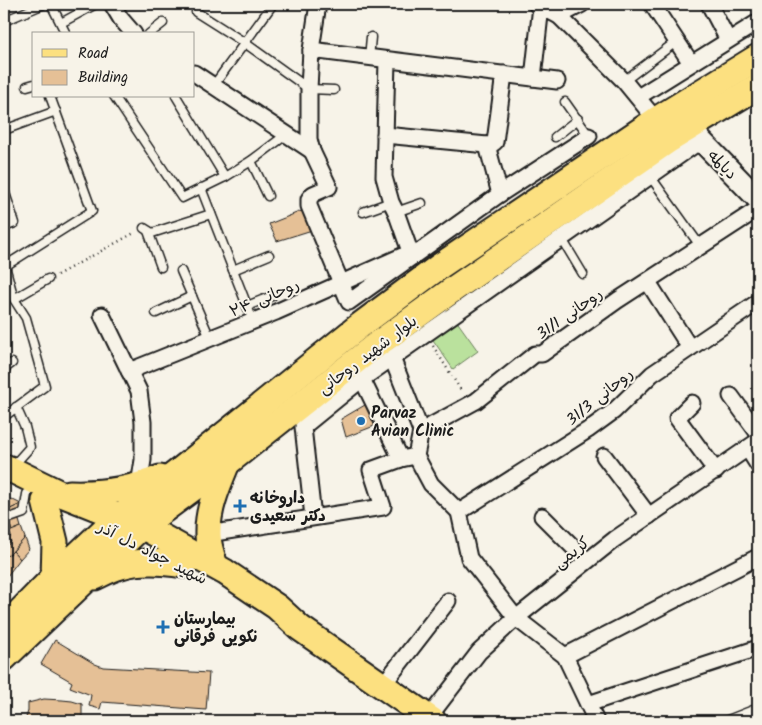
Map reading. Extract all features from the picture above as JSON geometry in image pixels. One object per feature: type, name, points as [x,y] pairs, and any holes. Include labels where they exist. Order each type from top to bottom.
[{"type":"main road","name":"بلوار شهید روحانی","points":[[4,628],[54,578],[124,527],[227,463],[245,434],[358,327],[440,266],[656,120],[758,57]]},
{"type":"main road","name":"بلوار شهید روحانی","points":[[4,658],[84,582],[124,527],[183,468],[245,434],[372,348],[455,288],[694,134],[758,86]]},
{"type":"main road","name":"دیالمه","points":[[694,134],[758,199]]},
{"type":"main road","points":[[215,566],[208,534],[210,513],[227,463]]},
{"type":"main road","points":[[54,578],[55,542],[44,496],[111,492],[152,481],[183,468]]},
{"type":"main road","name":"شهید جواد دل آذر","points":[[6,473],[44,496],[124,527],[215,566],[277,607],[300,628],[431,719]]},
{"type":"main road","name":"شهید جواد دل آذر","points":[[124,527],[271,616],[300,628]]},
{"type":"main road","points":[[84,582],[119,566],[138,562],[158,561],[183,564]]},
{"type":"street","points":[[112,4],[121,19],[132,32]]},
{"type":"street","points":[[318,4],[311,50],[309,139],[312,151],[328,187],[313,194],[309,200],[309,206],[349,302],[411,255],[500,194],[590,136]]},
{"type":"street","points":[[559,16],[582,4]]},
{"type":"street","points":[[652,4],[691,63]]},
{"type":"street","points":[[709,4],[728,40]]},
{"type":"street","points":[[533,78],[539,5],[559,16],[624,81],[656,120]]},
{"type":"street","points":[[638,97],[758,22]]},
{"type":"street","points":[[311,50],[557,81]]},
{"type":"street","points":[[387,60],[384,177],[411,255]]},
{"type":"street","points":[[195,73],[312,151]]},
{"type":"street","points":[[385,135],[491,145],[495,142],[504,74]]},
{"type":"street","points":[[313,517],[303,426],[362,379],[650,176],[694,134]]},
{"type":"street","points":[[486,145],[500,194]]},
{"type":"street","name":"روحانی 31/1","points":[[421,431],[476,401],[535,354],[542,354],[618,300],[758,209]]},
{"type":"street","name":"روحانی ۲۴","points":[[129,371],[411,255]]},
{"type":"street","points":[[648,282],[690,348]]},
{"type":"street","name":"روحانی 31/3","points":[[459,512],[588,430],[614,410],[652,374],[758,302]]},
{"type":"street","points":[[102,315],[139,391],[143,422],[143,460],[140,485]]},
{"type":"street","points":[[392,358],[421,431],[416,456],[431,484],[459,512],[469,558],[516,618],[565,656],[596,721]]},
{"type":"street","points":[[362,379],[401,459]]},
{"type":"street","points":[[731,396],[758,433]]},
{"type":"street","points":[[692,403],[677,418],[716,471]]},
{"type":"street","points":[[753,445],[758,465]]},
{"type":"street","name":"کریمی","points":[[431,719],[479,652],[516,618],[615,539],[753,445]]},
{"type":"street","points":[[208,534],[383,507],[371,470],[401,459],[416,456]]},
{"type":"street","points":[[604,456],[649,516]]},
{"type":"street","points":[[542,516],[588,561]]},
{"type":"street","points":[[565,656],[758,557]]},
{"type":"street","points":[[383,685],[448,601]]},
{"type":"street","points":[[588,704],[758,648]]},
{"type":"lane","points":[[4,21],[44,4]]},
{"type":"lane","points":[[50,4],[65,32]]},
{"type":"lane","points":[[61,23],[96,4]]},
{"type":"lane","points":[[214,85],[273,4]]},
{"type":"lane","points":[[196,12],[245,43],[309,89],[334,90]]},
{"type":"lane","points":[[152,32],[163,23]]},
{"type":"lane","points":[[369,58],[371,37]]},
{"type":"lane","points":[[624,81],[677,41]]},
{"type":"lane","points":[[5,413],[45,386],[26,318],[14,299],[4,262],[92,211],[51,98]]},
{"type":"lane","points":[[115,98],[182,198],[225,178],[287,134]]},
{"type":"lane","points":[[177,98],[225,178]]},
{"type":"lane","points":[[565,102],[590,136]]},
{"type":"lane","points":[[4,130],[56,111]]},
{"type":"lane","points":[[555,137],[578,120]]},
{"type":"lane","points":[[251,161],[268,196]]},
{"type":"lane","points":[[650,176],[701,247]]},
{"type":"lane","points":[[201,188],[253,321]]},
{"type":"lane","points":[[4,190],[15,223],[4,227]]},
{"type":"lane","points":[[363,212],[422,203]]},
{"type":"lane","points":[[146,229],[152,232],[211,214]]},
{"type":"lane","points":[[146,229],[161,267]]},
{"type":"lane","points":[[562,239],[583,274]]},
{"type":"lane","points":[[233,270],[269,255]]},
{"type":"lane","points":[[181,271],[210,338]]},
{"type":"lane","points":[[14,299],[48,279]]},
{"type":"lane","points":[[156,313],[192,296]]},
{"type":"lane","points":[[247,306],[272,296]]},
{"type":"lane","points":[[4,369],[12,363]]},
{"type":"lane","points":[[6,473],[30,447],[25,427],[16,407]]},
{"type":"lane","points":[[4,520],[24,513],[44,496]]},
{"type":"lane","points":[[725,721],[758,708]]},
{"type":"path","points":[[48,279],[146,229]]},
{"type":"path","points":[[426,334],[470,404]]},
{"type":"green space","points":[[456,320],[478,351],[453,369],[431,337]]},
{"type":"building","points":[[304,210],[312,230],[277,241],[269,224]]},
{"type":"building","name":"Parvaz Avian Clinic","points":[[372,403],[382,423],[346,437],[341,419]]},
{"type":"building","points":[[11,499],[21,504],[4,512],[4,503]]},
{"type":"building","points":[[21,504],[22,509],[4,517],[4,512]]},
{"type":"building","points":[[18,517],[21,527],[12,531],[8,520]]},
{"type":"building","points":[[8,520],[12,531],[9,532],[11,536],[8,537],[11,542],[4,548],[4,521]]},
{"type":"building","points":[[21,527],[25,538],[8,556],[4,552],[4,548],[11,542],[8,537],[11,536],[9,532]]},
{"type":"building","points":[[25,538],[29,549],[20,559],[13,551]]},
{"type":"building","points":[[13,551],[20,559],[4,580],[4,552],[8,556]]},
{"type":"building","points":[[55,640],[103,667],[209,673],[206,710],[102,702],[100,709],[89,706],[91,695],[70,687],[72,682],[41,664]]},
{"type":"building","points":[[44,699],[72,701],[82,704],[82,721],[25,721],[28,703]]},
{"type":"place","name":"Parvaz Avian Clinic","points":[[361,421]]},
{"type":"place","name":"داروخانه دکتر سعیدی","points":[[240,506]]},
{"type":"place","name":"بیمارستان نکویی فرقانی","points":[[163,627]]}]
